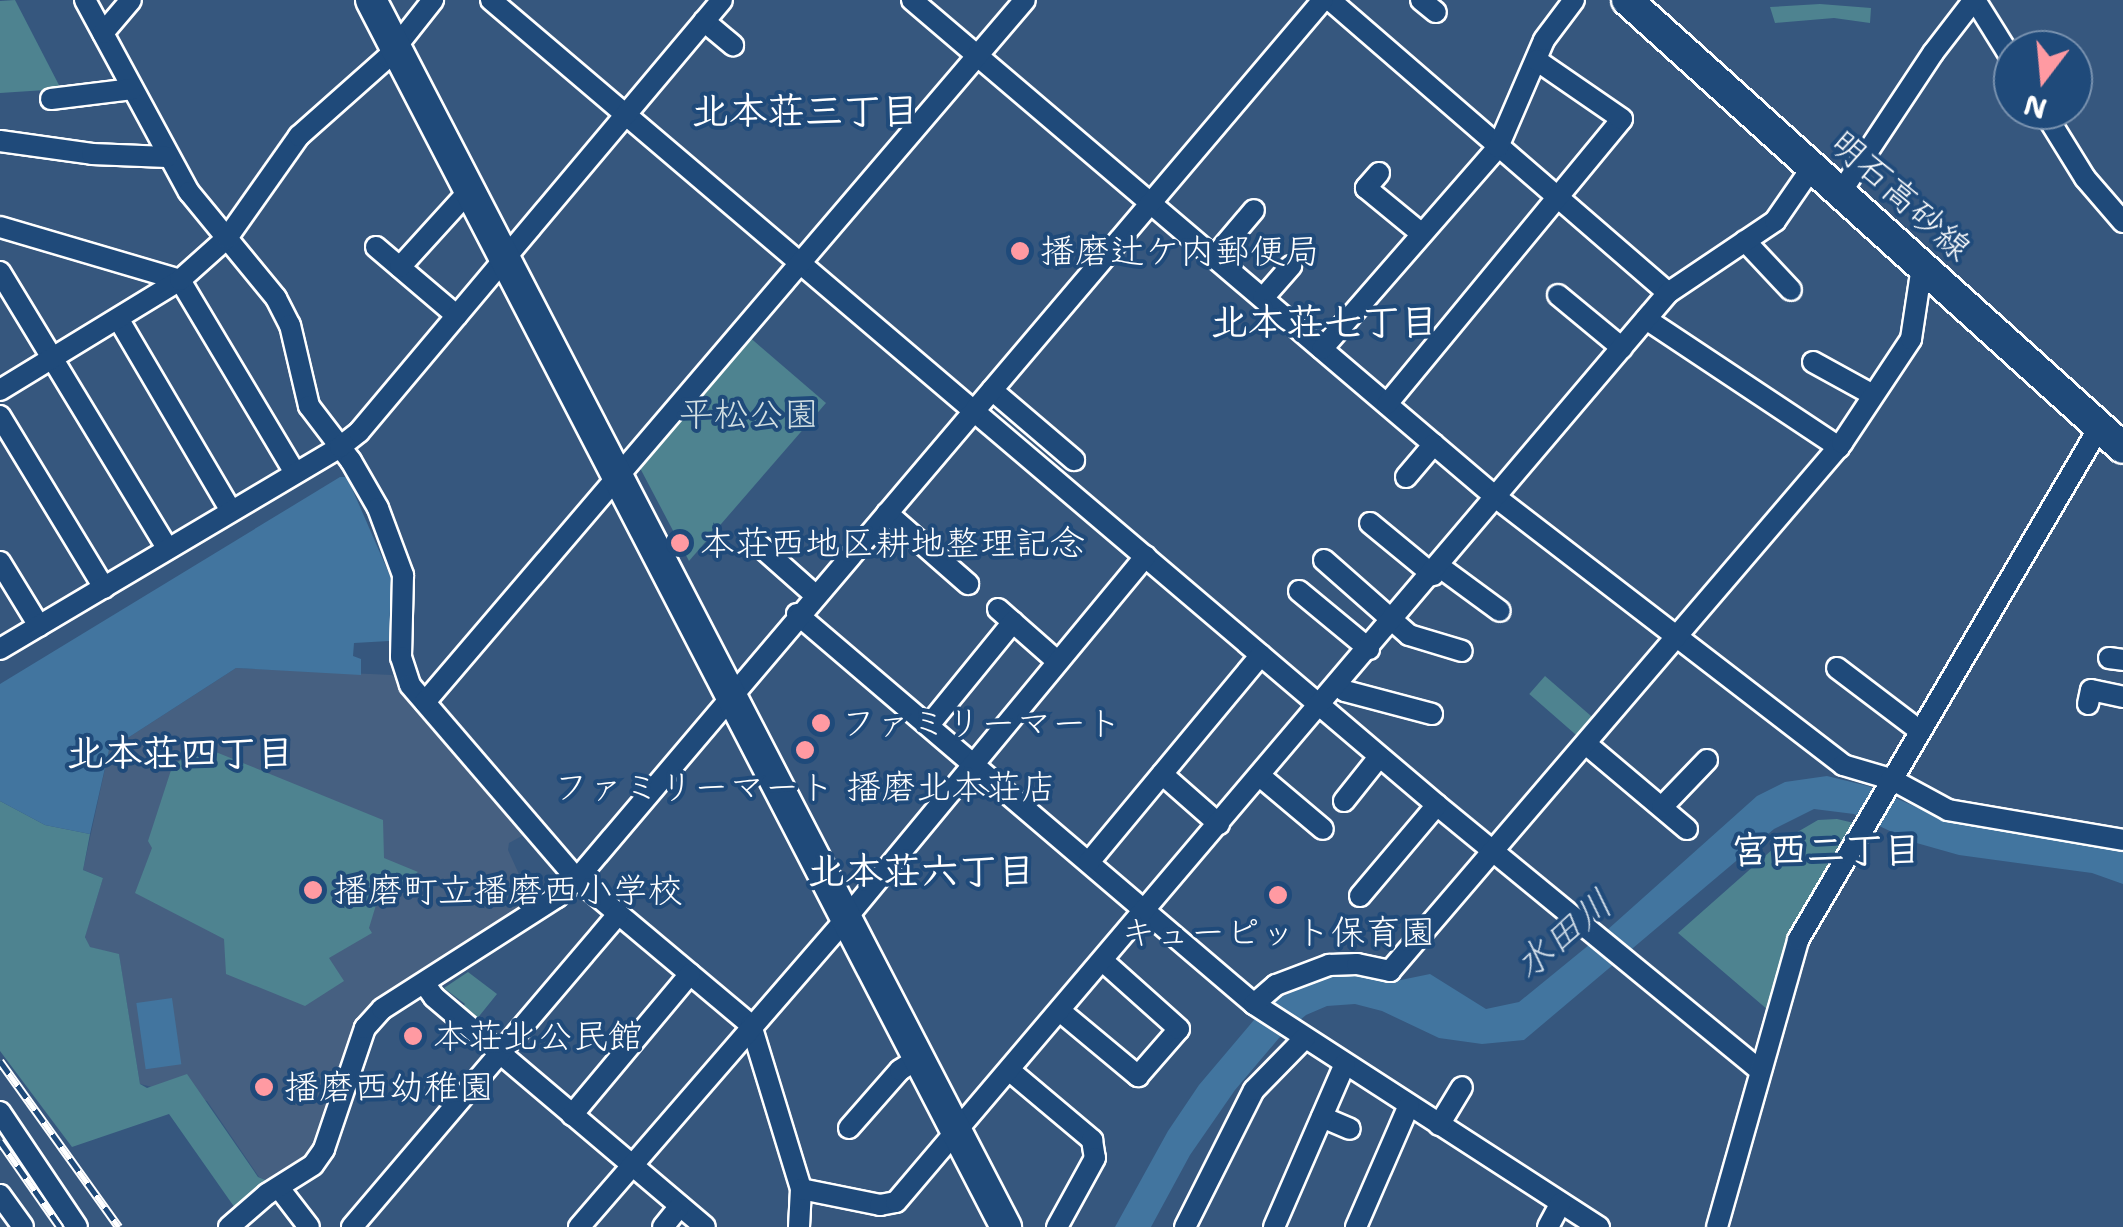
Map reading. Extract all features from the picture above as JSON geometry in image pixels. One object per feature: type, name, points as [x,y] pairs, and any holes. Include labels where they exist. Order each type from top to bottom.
[{"type":"street","points":[[86,0],[168,157],[226,238],[276,298],[290,326],[309,406],[340,447],[394,544],[403,575],[402,671],[576,879],[751,1025],[802,1189],[799,1227]]},
{"type":"street","points":[[103,33],[130,0]]},
{"type":"street","points":[[370,0],[506,255],[1006,1227]]},
{"type":"street","points":[[0,390],[180,280],[226,238],[300,136],[395,48],[433,0]]},
{"type":"street","points":[[491,0],[1437,805],[1627,965],[1760,1070]]},
{"type":"street","points":[[0,649],[340,447],[358,432],[722,0]]},
{"type":"street","points":[[912,0],[1498,498],[1843,765],[1892,779],[1948,810],[2123,840]]},
{"type":"street","points":[[425,702],[1025,0]]},
{"type":"street","points":[[229,1227],[313,1165],[324,1149],[365,1028],[382,1009],[557,897],[576,879],[814,594],[888,514],[1326,0],[1668,292]]},
{"type":"street","points":[[1322,349],[1498,147],[1544,40],[1574,0]]},
{"type":"street","name":"明石高砂線","points":[[1627,0],[2123,448]]},
{"type":"street","points":[[1841,192],[1932,53],[1974,0],[1993,30]]},
{"type":"street","points":[[704,20],[733,46]]},
{"type":"street","points":[[1386,404],[1622,118],[1536,60]]},
{"type":"street","points":[[51,100],[132,89]]},
{"type":"street","points":[[2056,130],[2086,178],[2123,222]]},
{"type":"street","points":[[0,141],[92,154],[168,157]]},
{"type":"street","points":[[802,1189],[889,1205],[1146,911],[1668,292],[1776,221],[1813,166]]},
{"type":"street","points":[[1379,173],[1366,188],[1422,234]]},
{"type":"street","points":[[400,267],[470,189]]},
{"type":"street","points":[[1215,256],[1254,210]]},
{"type":"street","points":[[0,227],[180,280],[294,471]]},
{"type":"street","points":[[1745,242],[1791,290]]},
{"type":"street","points":[[376,247],[457,316]]},
{"type":"street","points":[[1263,298],[1291,266]]},
{"type":"street","points":[[1254,1004],[1276,985],[1329,965],[1357,964],[1390,971],[1839,447],[1910,339],[1922,266]]},
{"type":"street","points":[[0,272],[167,548]]},
{"type":"street","points":[[1558,296],[1622,348]]},
{"type":"street","points":[[120,320],[230,510]]},
{"type":"street","points":[[1646,320],[1839,447]]},
{"type":"street","points":[[1813,362],[1873,395]]},
{"type":"street","points":[[992,390],[1074,460]]},
{"type":"street","points":[[0,416],[104,588]]},
{"type":"street","points":[[1717,1227],[1798,940],[2100,426]]},
{"type":"street","points":[[1406,477],[1434,444]]},
{"type":"street","points":[[888,514],[968,584]]},
{"type":"street","points":[[1370,523],[1500,611]]},
{"type":"street","points":[[752,539],[814,594]]},
{"type":"street","points":[[579,1227],[848,916],[1146,556]]},
{"type":"street","points":[[1324,560],[1409,634],[1462,650]]},
{"type":"street","points":[[0,562],[40,626]]},
{"type":"street","points":[[1299,590],[1369,649]]},
{"type":"street","points":[[797,614],[1254,1004],[1599,1227]]},
{"type":"street","points":[[930,725],[1006,615],[1057,662]]},
{"type":"street","points":[[1090,862],[1261,656]]},
{"type":"street","points":[[1837,668],[1920,730]]},
{"type":"street","points":[[1337,685],[1345,692],[1432,714]]},
{"type":"street","points":[[1586,744],[1687,829]]},
{"type":"street","points":[[1344,801],[1380,756]]},
{"type":"street","points":[[1662,807],[1707,760]]},
{"type":"street","points":[[1162,774],[1219,824]]},
{"type":"street","points":[[1260,776],[1323,829]]},
{"type":"street","points":[[1361,896],[1437,805]]},
{"type":"street","points":[[352,1227],[618,914]]},
{"type":"street","points":[[1060,1011],[1138,1076],[1180,1029],[1103,960]]},
{"type":"street","points":[[572,1115],[690,974]]},
{"type":"street","points":[[424,983],[500,1053],[705,1227]]},
{"type":"street","points":[[1186,1227],[1254,1090],[1304,1038]]},
{"type":"street","points":[[848,1128],[900,1070],[919,1058]]},
{"type":"street","points":[[1274,1227],[1346,1064]]},
{"type":"street","points":[[1009,1070],[1092,1140],[1095,1158],[1057,1227]]},
{"type":"street","points":[[1440,1125],[1462,1088]]},
{"type":"street","points":[[1356,1227],[1409,1105]]},
{"type":"street","points":[[0,1112],[76,1227]]},
{"type":"street","points":[[1322,1118],[1350,1129]]},
{"type":"street","points":[[278,1188],[309,1227]]},
{"type":"street","points":[[0,1194],[22,1227]]},
{"type":"street","points":[[1072,1201],[1092,1211]]},
{"type":"street","points":[[1548,1227],[1561,1202]]},
{"type":"street","points":[[663,1227],[680,1206]]},
{"type":"shaded area","points":[[340,477],[347,477],[391,578],[389,641],[354,643],[353,656],[361,659],[361,675],[236,668],[109,750],[90,834],[45,825],[0,801],[0,684]]},
{"type":"shaded area","name":"播磨町立播磨西小学校","points":[[236,668],[392,675],[529,832],[509,843],[508,850],[532,903],[363,1011],[347,1042],[314,1146],[291,1172],[268,1181],[259,1177],[207,1101],[140,1084],[119,955],[89,947],[85,936],[103,878],[83,870],[109,750]]},
{"type":"shaded area","points":[[1827,776],[1868,786],[1946,820],[2123,847],[2123,884],[2092,873],[1959,855],[1913,842],[1854,814],[1814,809],[1774,829],[1524,1040],[1482,1044],[1439,1038],[1382,1011],[1355,1004],[1327,1006],[1306,1015],[1279,1038],[1235,1090],[1190,1155],[1151,1227],[1115,1227],[1168,1131],[1199,1085],[1254,1020],[1285,992],[1314,976],[1349,972],[1396,981],[1430,974],[1486,1009],[1519,1002],[1606,931],[1757,796],[1785,782]]},
{"type":"shaded area","points":[[172,998],[181,1064],[146,1069],[136,1003]]},
{"type":"green space","points":[[15,0],[61,89],[0,93],[0,1]]},
{"type":"green space","points":[[1820,4],[1871,8],[1870,23],[1834,18],[1775,23],[1770,7]]},
{"type":"green space","name":"平松公園","points":[[747,335],[826,403],[689,561],[640,468]]},
{"type":"green space","points":[[1545,676],[1597,721],[1581,739],[1529,694]]},
{"type":"green space","points":[[206,748],[383,820],[384,858],[418,872],[376,905],[369,928],[372,933],[329,958],[344,981],[305,1006],[226,974],[224,939],[135,893],[152,848],[148,841],[173,764]]},
{"type":"green space","points":[[0,801],[45,825],[90,834],[83,870],[103,878],[85,937],[90,947],[119,954],[140,1084],[147,1088],[187,1074],[258,1177],[268,1181],[235,1208],[169,1114],[72,1147],[0,1051]]},
{"type":"green space","points":[[1818,820],[1854,823],[1851,833],[1794,923],[1768,1010],[1678,933],[1782,841]]},
{"type":"green space","points":[[468,972],[497,994],[476,1020],[460,1010],[465,1004],[444,988]]},
{"type":"railway","points":[[0,1061],[119,1227]]},
{"type":"railway","points":[[0,1141],[60,1227]]},
{"type":"place","name":"播磨辻ケ内郵便局","points":[[1020,251]]},
{"type":"place","name":"本荘西地区耕地整理記念","points":[[680,543]]},
{"type":"place","name":"ファミリーマート","points":[[821,723]]},
{"type":"place","name":"ファミリーマート 播磨北本荘店","points":[[805,750]]},
{"type":"place","name":"播磨町立播磨西小学校","points":[[313,890]]},
{"type":"place","name":"キューピット保育園","points":[[1278,895]]},
{"type":"place","name":"本荘北公民館","points":[[413,1036]]},
{"type":"place","name":"播磨西幼稚園","points":[[264,1087]]},
{"type":"district","name":"北本荘三丁目","points":[[805,111]]},
{"type":"district","name":"北本荘七丁目","points":[[1324,322]]},
{"type":"district","name":"北本荘四丁目","points":[[180,753]]},
{"type":"district","name":"宮西二丁目","points":[[1826,850]]},
{"type":"district","name":"北本荘六丁目","points":[[921,871]]},
{"type":"water label","name":"水田川","points":[[1563,934]]}]
